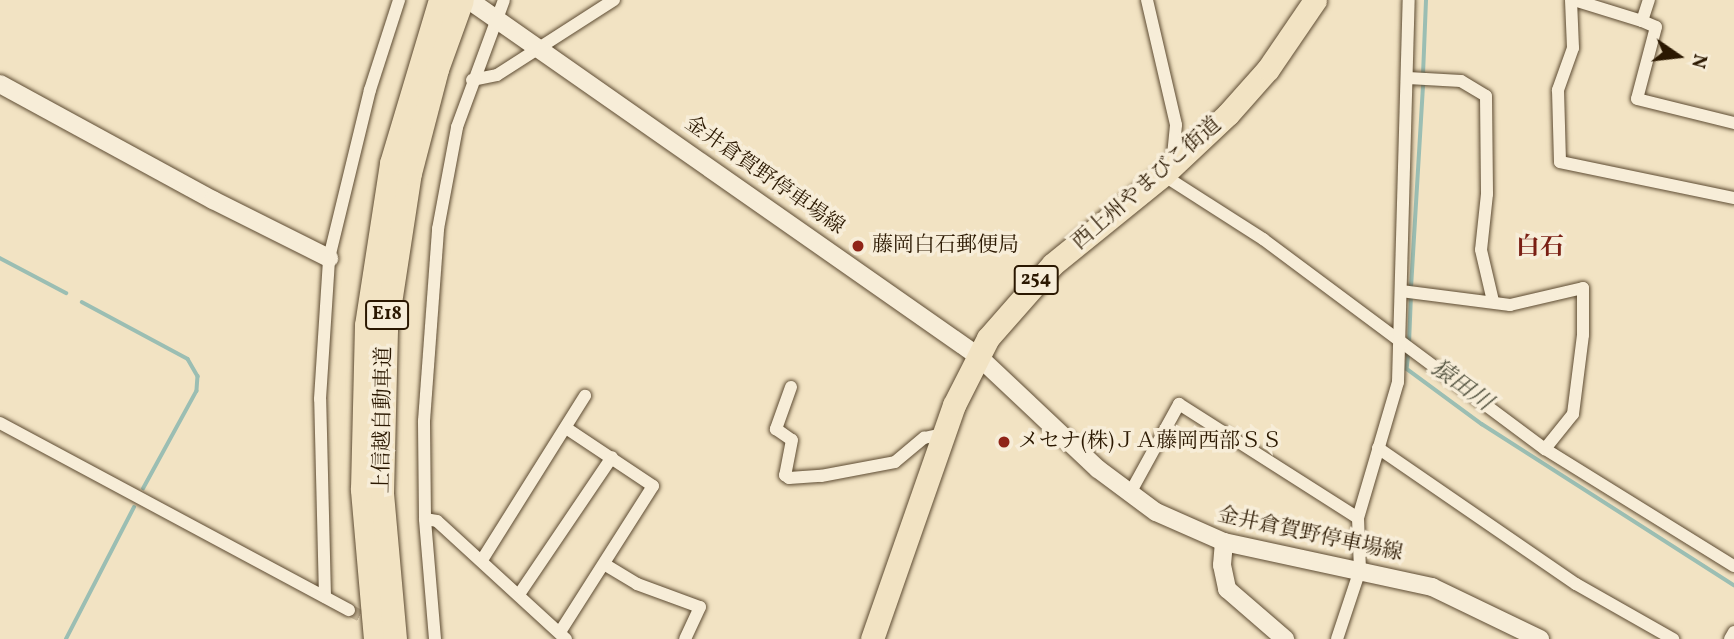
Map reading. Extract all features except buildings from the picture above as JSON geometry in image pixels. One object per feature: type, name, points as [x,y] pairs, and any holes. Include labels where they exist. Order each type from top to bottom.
[{"type":"highway","name":"上信越自動車道","points":[[375,639],[362,489],[366,325],[391,163],[440,0]]},
{"type":"highway","name":"西上州やまびこ街道","points":[[872,639],[943,434],[978,356],[1000,321],[1035,281],[1167,171],[1268,69],[1315,0]]},
{"type":"highway","name":"上信越自動車道","points":[[395,639],[382,493],[382,380],[389,302],[410,173],[437,69],[469,2]]},
{"type":"main road","name":"金井倉賀野停車場線","points":[[469,2],[978,356],[1129,495],[1182,526],[1224,542],[1432,587],[1540,639]]},
{"type":"main road","points":[[0,83],[213,200],[329,258]]},
{"type":"main road","points":[[1224,542],[1222,565],[1227,589],[1285,639]]},
{"type":"street","points":[[325,597],[320,399],[329,258],[370,90],[399,0]]},
{"type":"street","points":[[435,639],[425,519],[424,421],[438,229],[449,159],[472,80],[504,0]]},
{"type":"street","points":[[472,80],[497,75],[614,0]]},
{"type":"street","points":[[1147,0],[1176,125],[1167,171],[1545,449],[1734,566]]},
{"type":"street","points":[[1337,639],[1360,570],[1358,519],[1398,382],[1404,291],[1410,78],[1409,0]]},
{"type":"street","points":[[1734,123],[1637,99],[1656,27],[1572,0],[1573,48],[1558,90],[1560,162],[1734,198]]},
{"type":"street","points":[[1642,21],[1649,0]]},
{"type":"street","points":[[1410,78],[1461,81],[1486,96],[1487,194],[1480,250],[1493,301]]},
{"type":"street","points":[[1404,291],[1510,305],[1583,288],[1583,335],[1573,414],[1545,449]]},
{"type":"street","points":[[791,387],[776,429],[792,440],[785,475],[789,478],[895,462],[924,438],[943,434]]},
{"type":"street","points":[[482,560],[585,396]]},
{"type":"street","points":[[1129,495],[1179,404],[1358,519]]},
{"type":"street","points":[[0,423],[349,610]]},
{"type":"street","points":[[425,519],[437,521],[520,593],[563,636],[653,486],[566,428]]},
{"type":"street","points":[[1378,448],[1576,584],[1673,639]]},
{"type":"street","points":[[520,593],[612,457]]},
{"type":"street","points":[[604,564],[636,584],[700,607],[685,639]]},
{"type":"street","points":[[1730,639],[1734,632]]},
{"type":"waterway","name":"猿田川","points":[[1423,75],[1426,0]]},
{"type":"waterway","name":"猿田川","points":[[1411,288],[1423,83]]},
{"type":"waterway","points":[[0,258],[66,293]]},
{"type":"waterway","name":"猿田川","points":[[1409,344],[1411,295]]},
{"type":"waterway","points":[[82,302],[188,359],[198,376],[197,391],[144,488]]},
{"type":"waterway","name":"猿田川","points":[[1409,351],[1407,369],[1482,424],[1734,585]]},
{"type":"waterway","points":[[66,639],[134,507]]},
{"type":"tunnel","points":[[349,610],[377,624]]},
{"type":"place","name":"藤岡白石郵便局","points":[[858,246]]},
{"type":"place","name":"メセナ(株)ＪＡ藤岡西部ＳＳ","points":[[1004,442]]},
{"type":"district","name":"白石","points":[[1540,249]]}]
